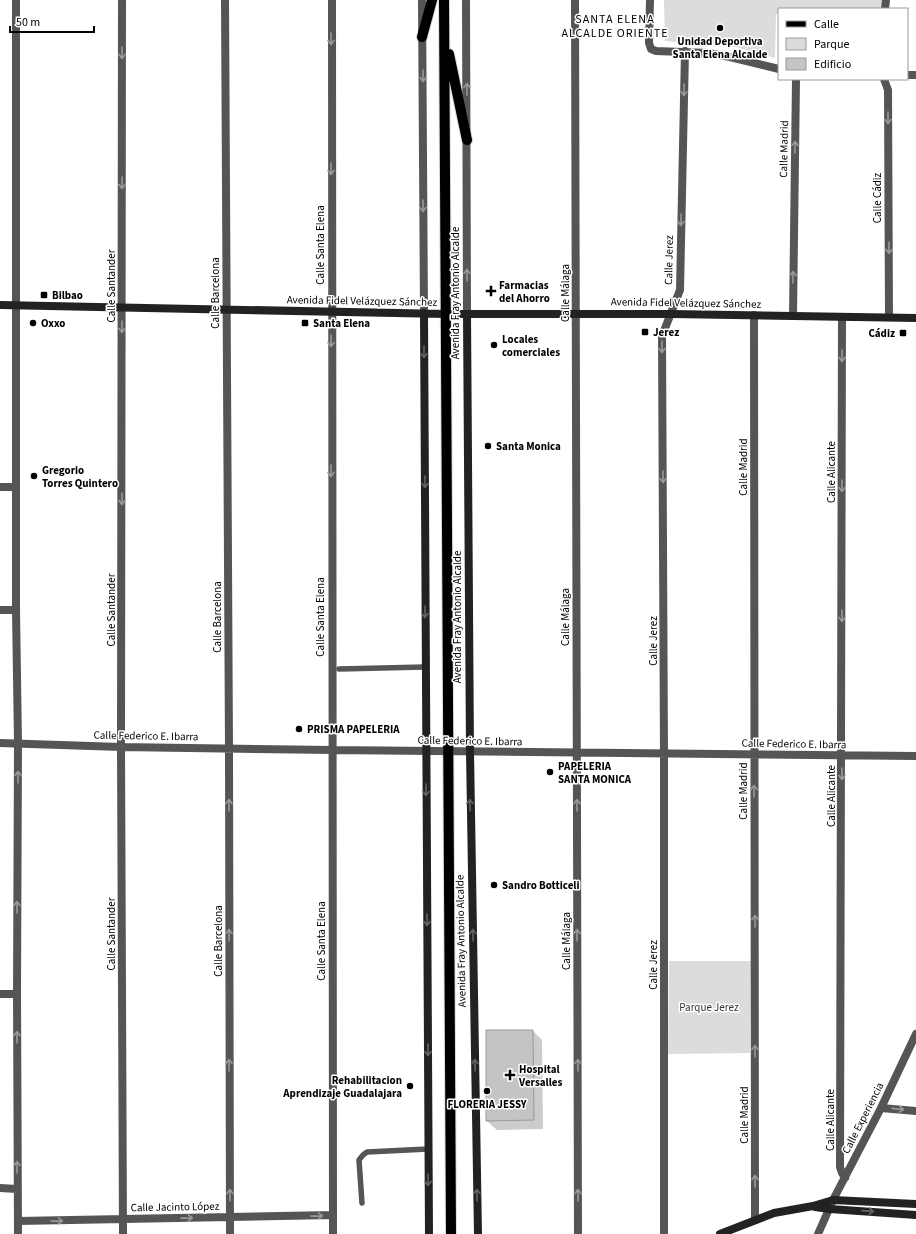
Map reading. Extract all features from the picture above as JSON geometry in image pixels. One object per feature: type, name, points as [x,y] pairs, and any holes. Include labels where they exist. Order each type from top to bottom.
[{"type":"main road","points":[[422,37],[432,0]]},
{"type":"main road","name":"Avenida Fray Antonio Alcalde","points":[[444,0],[451,1234]]},
{"type":"main road","points":[[444,34],[467,140]]},
{"type":"street","points":[[16,0],[18,1234]]},
{"type":"street","name":"Calle Santander","points":[[122,0],[121,747],[123,1234]]},
{"type":"street","name":"Calle Barcelona","points":[[225,0],[230,1234]]},
{"type":"street","name":"Calle Santa Elena","points":[[332,0],[332,1234]]},
{"type":"street","points":[[422,0],[429,1234]]},
{"type":"street","name":"Avenida Fray Antonio Alcalde","points":[[466,0],[470,752],[478,1234]]},
{"type":"street","name":"Calle Málaga","points":[[575,0],[578,1234]]},
{"type":"street","points":[[650,0],[649,43],[651,49],[656,51],[708,53],[778,69]]},
{"type":"street","name":"Calle Jerez","points":[[664,1234],[662,336],[680,290],[685,52]]},
{"type":"street","name":"Calle Madrid","points":[[793,316],[796,80]]},
{"type":"street","name":"Calle Cádiz","points":[[884,80],[888,90],[889,318]]},
{"type":"street","name":"Avenida Fidel Velázquez Sánchez","points":[[0,305],[446,314],[576,313],[916,318]]},
{"type":"street","name":"Calle Madrid","points":[[754,315],[755,1220]]},
{"type":"street","name":"Calle Alicante","points":[[842,316],[840,1167],[845,1178]]},
{"type":"street","points":[[0,487],[16,487]]},
{"type":"street","points":[[0,610],[16,610]]},
{"type":"street","name":"Calle Federico E. Ibarra","points":[[0,743],[121,747],[426,752],[916,756]]},
{"type":"street","points":[[0,994],[17,994]]},
{"type":"street","name":"Calle Experiencia","points":[[818,1234],[833,1200],[881,1108],[916,1034]]},
{"type":"street","points":[[881,1108],[916,1111]]},
{"type":"street","points":[[0,1188],[17,1189]]},
{"type":"street","points":[[720,1234],[774,1214],[813,1206],[833,1200],[916,1204]]},
{"type":"street","points":[[813,1206],[830,1209],[916,1215]]},
{"type":"street","name":"Calle Jacinto López","points":[[18,1221],[333,1215]]},
{"type":"lane","points":[[339,669],[425,667]]},
{"type":"lane","points":[[362,1203],[359,1160],[363,1155],[367,1152],[428,1150]]},
{"type":"green space","name":"Unidad Deportiva Santa Elena Alcalde","points":[[664,0],[883,0],[881,8],[778,8],[778,14],[776,14],[775,58],[732,46],[665,41]]},
{"type":"green space","name":"Parque Jerez","points":[[669,961],[751,961],[750,1053],[668,1054]]},
{"type":"building","name":"Hospital Versalles","points":[[486,1030],[533,1030],[534,1120],[486,1121]]},
{"type":"place","name":"Unidad Deportiva Santa Elena Alcalde","points":[[720,28]]},
{"type":"place","name":"Farmacias del Ahorro","points":[[491,291]]},
{"type":"place","name":"Bilbao","points":[[44,295]]},
{"type":"place","name":"Oxxo","points":[[33,323]]},
{"type":"place","name":"Santa Elena","points":[[305,323]]},
{"type":"place","name":"Jerez","points":[[645,332]]},
{"type":"place","name":"Cádiz","points":[[903,333]]},
{"type":"place","name":"Locales comerciales","points":[[494,345]]},
{"type":"place","name":"Santa Monica","points":[[488,446]]},
{"type":"place","name":"Gregorio Torres Quintero","points":[[34,476]]},
{"type":"place","name":"PRISMA PAPELERIA","points":[[299,729]]},
{"type":"place","name":"PAPELERIA SANTA MONICA","points":[[550,772]]},
{"type":"place","name":"Sandro Botticeli","points":[[494,885]]},
{"type":"place","name":"Hospital Versalles","points":[[510,1075]]},
{"type":"place","name":"Rehabilitacion Aprendizaje Guadalajara","points":[[410,1086]]},
{"type":"place","name":"FLORERIA JESSY","points":[[487,1091]]},
{"type":"district","name":"SANTA ELENA ALCALDE ORIENTE","points":[[615,26]]}]
